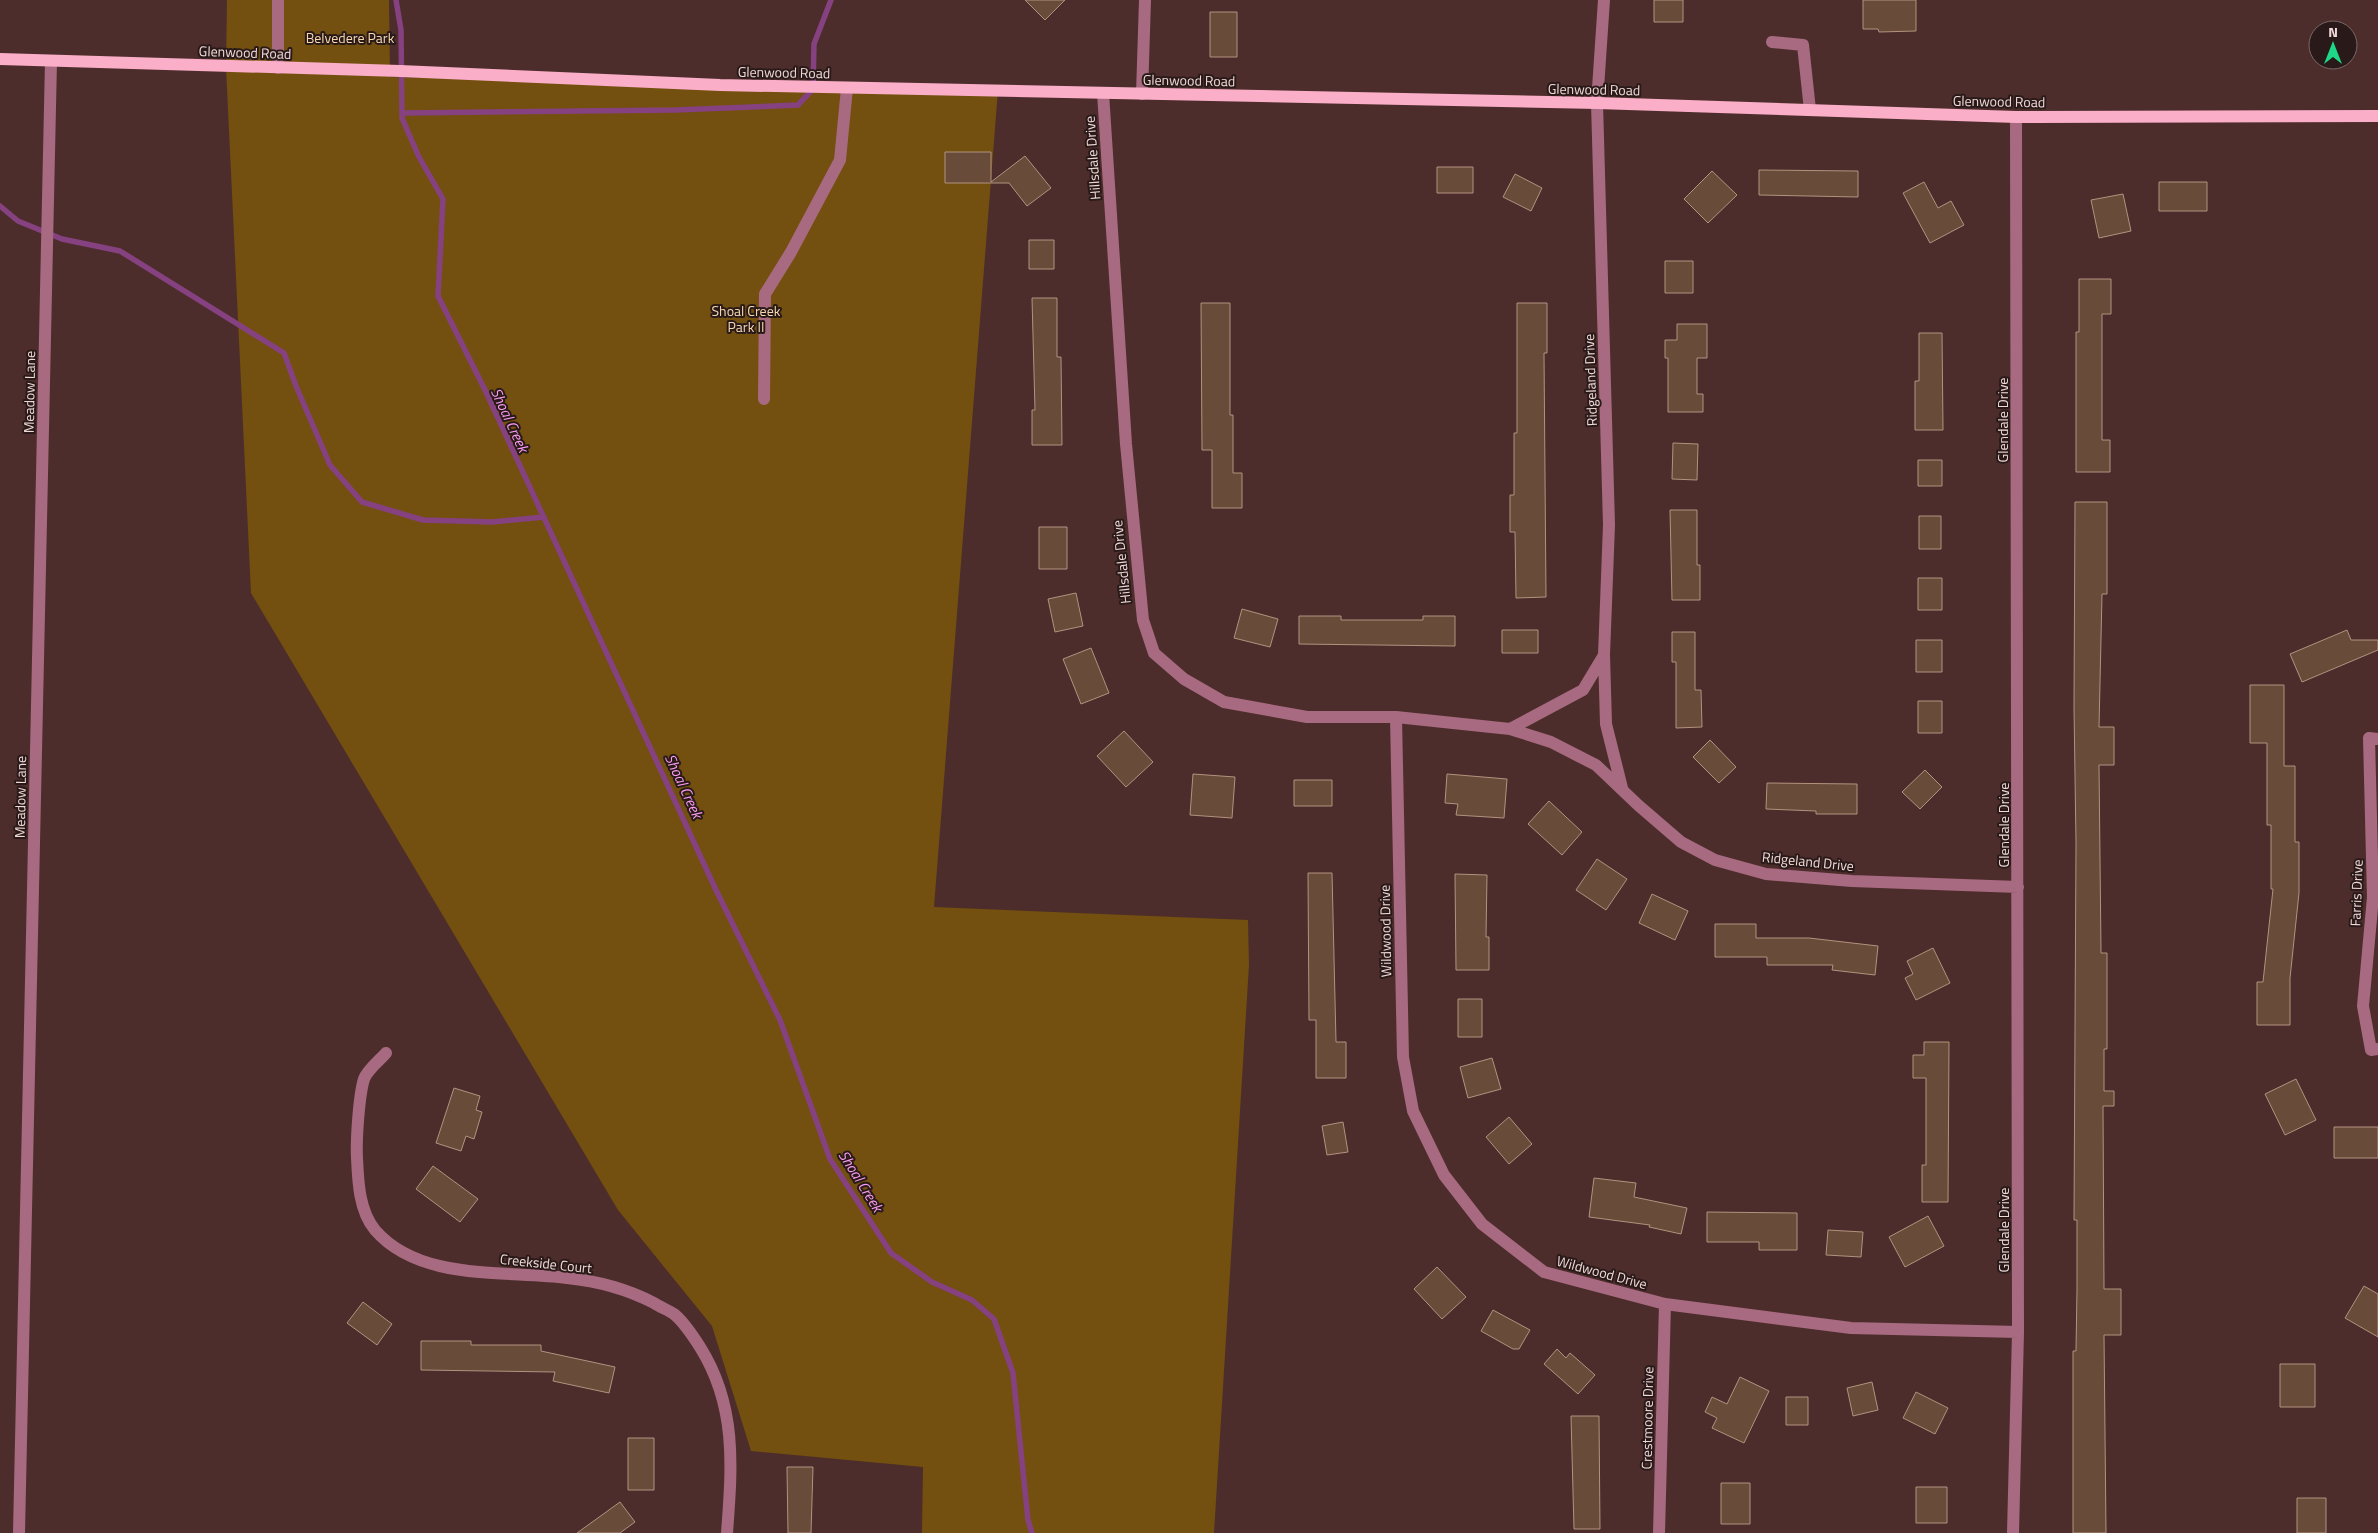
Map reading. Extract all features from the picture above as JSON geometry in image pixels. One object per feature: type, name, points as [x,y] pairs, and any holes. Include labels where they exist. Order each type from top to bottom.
[{"type":"main road","name":"Glenwood Road","points":[[0,59],[720,86],[1597,103],[2016,117],[2378,116]]},
{"type":"street","points":[[278,0],[278,68]]},
{"type":"street","points":[[1142,94],[1145,0]]},
{"type":"street","name":"Ridgeland Drive","points":[[1604,0],[1597,103],[1610,525],[1604,656],[1606,724],[1623,789]]},
{"type":"street","points":[[1772,42],[1803,45],[1810,110]]},
{"type":"street","name":"Meadow Lane","points":[[19,1533],[51,61]]},
{"type":"street","points":[[764,399],[765,294],[840,160],[847,88]]},
{"type":"street","name":"Hillsdale Drive","points":[[1103,94],[1133,538],[1143,620],[1154,652],[1184,679],[1224,702],[1308,717],[1396,717],[1510,729]]},
{"type":"street","name":"Glendale Drive","points":[[2014,1533],[2018,1332],[2016,117]]},
{"type":"street","name":"Ridgeland Drive","points":[[1510,729],[1583,690],[1604,656]]},
{"type":"street","name":"Wildwood Drive","points":[[1396,717],[1403,1057],[1413,1112],[1444,1176],[1482,1224],[1544,1272],[1665,1304],[1851,1328],[2018,1332]]},
{"type":"street","name":"Ridgeland Drive","points":[[1510,729],[1551,742],[1596,765],[1681,842],[1715,860],[1766,874],[1852,881],[2018,887]]},
{"type":"street","name":"Farris Drive","points":[[2378,739],[2369,738],[2373,897],[2363,1006],[2372,1050],[2378,1049]]},
{"type":"street","name":"Creekside Court","points":[[386,1053],[364,1077],[356,1145],[362,1202],[374,1229],[395,1248],[420,1262],[477,1271],[594,1282],[622,1289],[674,1314],[698,1344],[720,1386],[731,1443],[732,1474],[728,1533]]},
{"type":"street","name":"Crestmoore Drive","points":[[1660,1533],[1665,1304]]},
{"type":"green space","points":[[227,0],[389,0],[390,77],[998,90],[934,907],[1248,920],[1249,965],[1214,1533],[922,1533],[923,1467],[751,1451],[712,1326],[618,1210],[251,593],[226,67]]},
{"type":"building","points":[[1025,0],[1065,0],[1045,20]]},
{"type":"building","points":[[1654,0],[1683,0],[1683,22],[1654,22]]},
{"type":"building","points":[[1863,0],[1916,0],[1916,31],[1879,32],[1878,29],[1863,29]]},
{"type":"building","points":[[1210,12],[1237,12],[1237,57],[1210,57]]},
{"type":"building","points":[[945,152],[991,152],[991,182],[1025,156],[1051,188],[1027,206],[1009,183],[945,183]]},
{"type":"building","points":[[1437,167],[1473,167],[1473,193],[1437,193]]},
{"type":"building","points":[[1759,170],[1858,171],[1858,197],[1759,195]]},
{"type":"building","points":[[1712,171],[1737,195],[1708,223],[1684,199]]},
{"type":"building","points":[[1515,174],[1542,188],[1531,211],[1503,197]]},
{"type":"building","points":[[1924,182],[1938,208],[1951,201],[1964,225],[1930,243],[1903,193]]},
{"type":"building","points":[[2159,182],[2207,182],[2207,211],[2159,211]]},
{"type":"building","points":[[2123,194],[2131,231],[2099,238],[2091,200]]},
{"type":"building","points":[[1029,240],[1054,240],[1054,269],[1029,269]]},
{"type":"building","points":[[1665,261],[1693,261],[1693,293],[1665,293]]},
{"type":"building","points":[[2079,279],[2111,279],[2111,314],[2102,314],[2102,440],[2110,440],[2110,472],[2076,472],[2076,332],[2079,332]]},
{"type":"building","points":[[1032,298],[1057,298],[1057,357],[1061,357],[1062,445],[1032,445],[1032,410],[1035,410]]},
{"type":"building","points":[[1201,303],[1230,303],[1230,415],[1233,415],[1233,473],[1242,473],[1242,508],[1212,508],[1212,450],[1202,450]]},
{"type":"building","points":[[1517,303],[1547,303],[1547,353],[1544,353],[1546,597],[1516,598],[1515,532],[1510,532],[1510,495],[1514,495],[1514,433],[1517,433]]},
{"type":"building","points":[[1677,324],[1707,324],[1707,358],[1697,358],[1697,394],[1703,394],[1703,412],[1668,412],[1668,358],[1665,358],[1665,340],[1677,340]]},
{"type":"building","points":[[1919,333],[1942,333],[1943,430],[1915,430],[1915,381],[1919,381]]},
{"type":"building","points":[[1673,443],[1698,444],[1697,480],[1672,479]]},
{"type":"building","points":[[1918,460],[1942,460],[1942,486],[1918,486]]},
{"type":"building","points":[[2075,502],[2107,502],[2107,594],[2102,594],[2099,727],[2114,727],[2114,765],[2099,765],[2101,953],[2107,953],[2107,1049],[2104,1049],[2104,1091],[2114,1091],[2114,1106],[2103,1106],[2104,1289],[2121,1289],[2121,1335],[2104,1335],[2106,1533],[2073,1533],[2073,1351],[2076,1351],[2077,1289],[2077,1220],[2074,1220]]},
{"type":"building","points":[[1670,510],[1697,510],[1697,565],[1700,565],[1700,600],[1672,600]]},
{"type":"building","points":[[1919,516],[1941,516],[1941,549],[1919,549]]},
{"type":"building","points":[[1039,527],[1067,527],[1067,569],[1039,569]]},
{"type":"building","points":[[1918,578],[1942,578],[1942,610],[1918,610]]},
{"type":"building","points":[[1076,593],[1083,626],[1055,632],[1048,599]]},
{"type":"building","points":[[1242,609],[1278,619],[1270,647],[1234,638]]},
{"type":"building","points":[[1299,616],[1341,616],[1341,620],[1423,620],[1423,616],[1455,616],[1455,646],[1299,644]]},
{"type":"building","points":[[1502,630],[1538,630],[1538,653],[1502,653]]},
{"type":"building","points":[[2347,630],[2351,640],[2378,640],[2378,650],[2302,682],[2290,654]]},
{"type":"building","points":[[1672,632],[1695,632],[1695,690],[1701,690],[1702,727],[1676,728],[1676,662],[1672,662]]},
{"type":"building","points":[[1916,640],[1942,640],[1942,672],[1916,672]]},
{"type":"building","points":[[1091,648],[1109,693],[1081,704],[1063,659]]},
{"type":"building","points":[[2250,685],[2284,685],[2284,766],[2295,766],[2295,842],[2299,842],[2299,893],[2290,978],[2290,1025],[2257,1025],[2257,982],[2263,982],[2273,889],[2271,889],[2271,825],[2267,825],[2267,743],[2250,743]]},
{"type":"building","points":[[1918,701],[1942,701],[1942,733],[1918,733]]},
{"type":"building","points":[[1124,731],[1153,762],[1126,787],[1097,756]]},
{"type":"building","points":[[1710,740],[1736,767],[1719,783],[1693,757]]},
{"type":"building","points":[[1925,770],[1942,787],[1920,809],[1902,792]]},
{"type":"building","points":[[1193,774],[1235,777],[1232,818],[1190,815]]},
{"type":"building","points":[[1447,774],[1507,779],[1504,818],[1456,815],[1458,804],[1445,803]]},
{"type":"building","points":[[1294,780],[1332,780],[1332,806],[1294,806]]},
{"type":"building","points":[[1767,783],[1857,784],[1857,814],[1816,814],[1816,811],[1766,809]]},
{"type":"building","points":[[1549,801],[1582,832],[1562,855],[1528,824]]},
{"type":"building","points":[[1597,859],[1627,879],[1606,910],[1576,890]]},
{"type":"building","points":[[1308,873],[1332,873],[1336,1042],[1346,1042],[1346,1078],[1316,1078],[1316,1020],[1309,1020]]},
{"type":"building","points":[[1455,874],[1487,875],[1486,937],[1489,937],[1489,970],[1456,970]]},
{"type":"building","points":[[1652,894],[1688,911],[1675,940],[1639,923]]},
{"type":"building","points":[[1715,924],[1756,924],[1756,938],[1809,938],[1878,946],[1875,975],[1832,970],[1833,965],[1767,965],[1767,957],[1715,957]]},
{"type":"building","points":[[1933,948],[1950,983],[1916,1000],[1905,978],[1913,974],[1907,961]]},
{"type":"building","points":[[1458,999],[1482,999],[1482,1037],[1458,1037]]},
{"type":"building","points":[[1924,1042],[1949,1042],[1948,1202],[1922,1202],[1922,1165],[1926,1165],[1926,1078],[1913,1078],[1913,1055],[1924,1055]]},
{"type":"building","points":[[1492,1058],[1501,1089],[1468,1098],[1460,1067]]},
{"type":"building","points":[[2296,1079],[2316,1120],[2285,1135],[2265,1094]]},
{"type":"building","points":[[454,1088],[480,1096],[476,1110],[482,1112],[474,1139],[466,1136],[461,1151],[436,1143]]},
{"type":"building","points":[[1509,1117],[1532,1144],[1509,1164],[1486,1137]]},
{"type":"building","points":[[1343,1122],[1348,1152],[1327,1155],[1322,1126]]},
{"type":"building","points":[[2334,1127],[2378,1127],[2378,1158],[2334,1158]]},
{"type":"building","points":[[433,1166],[478,1199],[460,1222],[416,1189]]},
{"type":"building","points":[[1594,1178],[1636,1183],[1634,1197],[1687,1208],[1681,1234],[1649,1227],[1650,1225],[1589,1217]]},
{"type":"building","points":[[1707,1212],[1797,1213],[1797,1250],[1759,1250],[1759,1242],[1707,1242]]},
{"type":"building","points":[[1928,1216],[1944,1246],[1905,1267],[1889,1237]]},
{"type":"building","points":[[1828,1230],[1863,1232],[1861,1257],[1826,1255]]},
{"type":"building","points":[[1437,1267],[1466,1297],[1442,1319],[1414,1289]]},
{"type":"building","points":[[2364,1286],[2378,1294],[2378,1337],[2345,1318]]},
{"type":"building","points":[[363,1302],[392,1324],[377,1345],[347,1323]]},
{"type":"building","points":[[1493,1310],[1530,1330],[1519,1349],[1513,1349],[1481,1331]]},
{"type":"building","points":[[421,1341],[471,1341],[471,1345],[541,1345],[541,1351],[615,1367],[609,1393],[553,1381],[555,1372],[421,1370]]},
{"type":"building","points":[[1557,1349],[1566,1358],[1570,1353],[1595,1375],[1578,1394],[1544,1364]]},
{"type":"building","points":[[2280,1364],[2315,1364],[2315,1407],[2280,1407]]},
{"type":"building","points":[[1740,1377],[1769,1391],[1744,1443],[1712,1428],[1717,1418],[1705,1412],[1712,1397],[1727,1404]]},
{"type":"building","points":[[1872,1382],[1878,1410],[1853,1416],[1847,1388]]},
{"type":"building","points":[[1916,1392],[1948,1408],[1935,1434],[1903,1418]]},
{"type":"building","points":[[1786,1397],[1808,1397],[1808,1425],[1786,1425]]},
{"type":"building","points":[[1571,1416],[1599,1416],[1600,1529],[1574,1529]]},
{"type":"building","points":[[628,1438],[654,1438],[654,1490],[628,1490]]},
{"type":"building","points":[[787,1467],[813,1467],[811,1533],[788,1533]]},
{"type":"building","points":[[1721,1483],[1750,1483],[1750,1524],[1721,1524]]},
{"type":"building","points":[[1916,1487],[1947,1487],[1947,1523],[1916,1523]]},
{"type":"building","points":[[2297,1498],[2326,1498],[2326,1533],[2297,1533]]},
{"type":"building","points":[[620,1502],[635,1522],[620,1533],[577,1533]]},
{"type":"waterway","name":"Shoal Creek","points":[[396,0],[401,30],[402,118],[419,157],[443,199],[438,296],[485,390],[716,890],[780,1020],[830,1159],[891,1253],[932,1282],[972,1300],[994,1319],[1013,1373],[1028,1520],[1032,1533]]},
{"type":"waterway","points":[[402,113],[675,110],[798,105],[813,89],[814,44],[831,0]]},
{"type":"waterway","points":[[0,206],[18,221],[62,239],[120,251],[284,353],[330,465],[362,502],[423,520],[492,522],[544,517]]},
{"type":"park label","name":"Belvedere Park","points":[[350,37]]},
{"type":"park label","name":"Shoal Creek Park II","points":[[746,318]]}]
